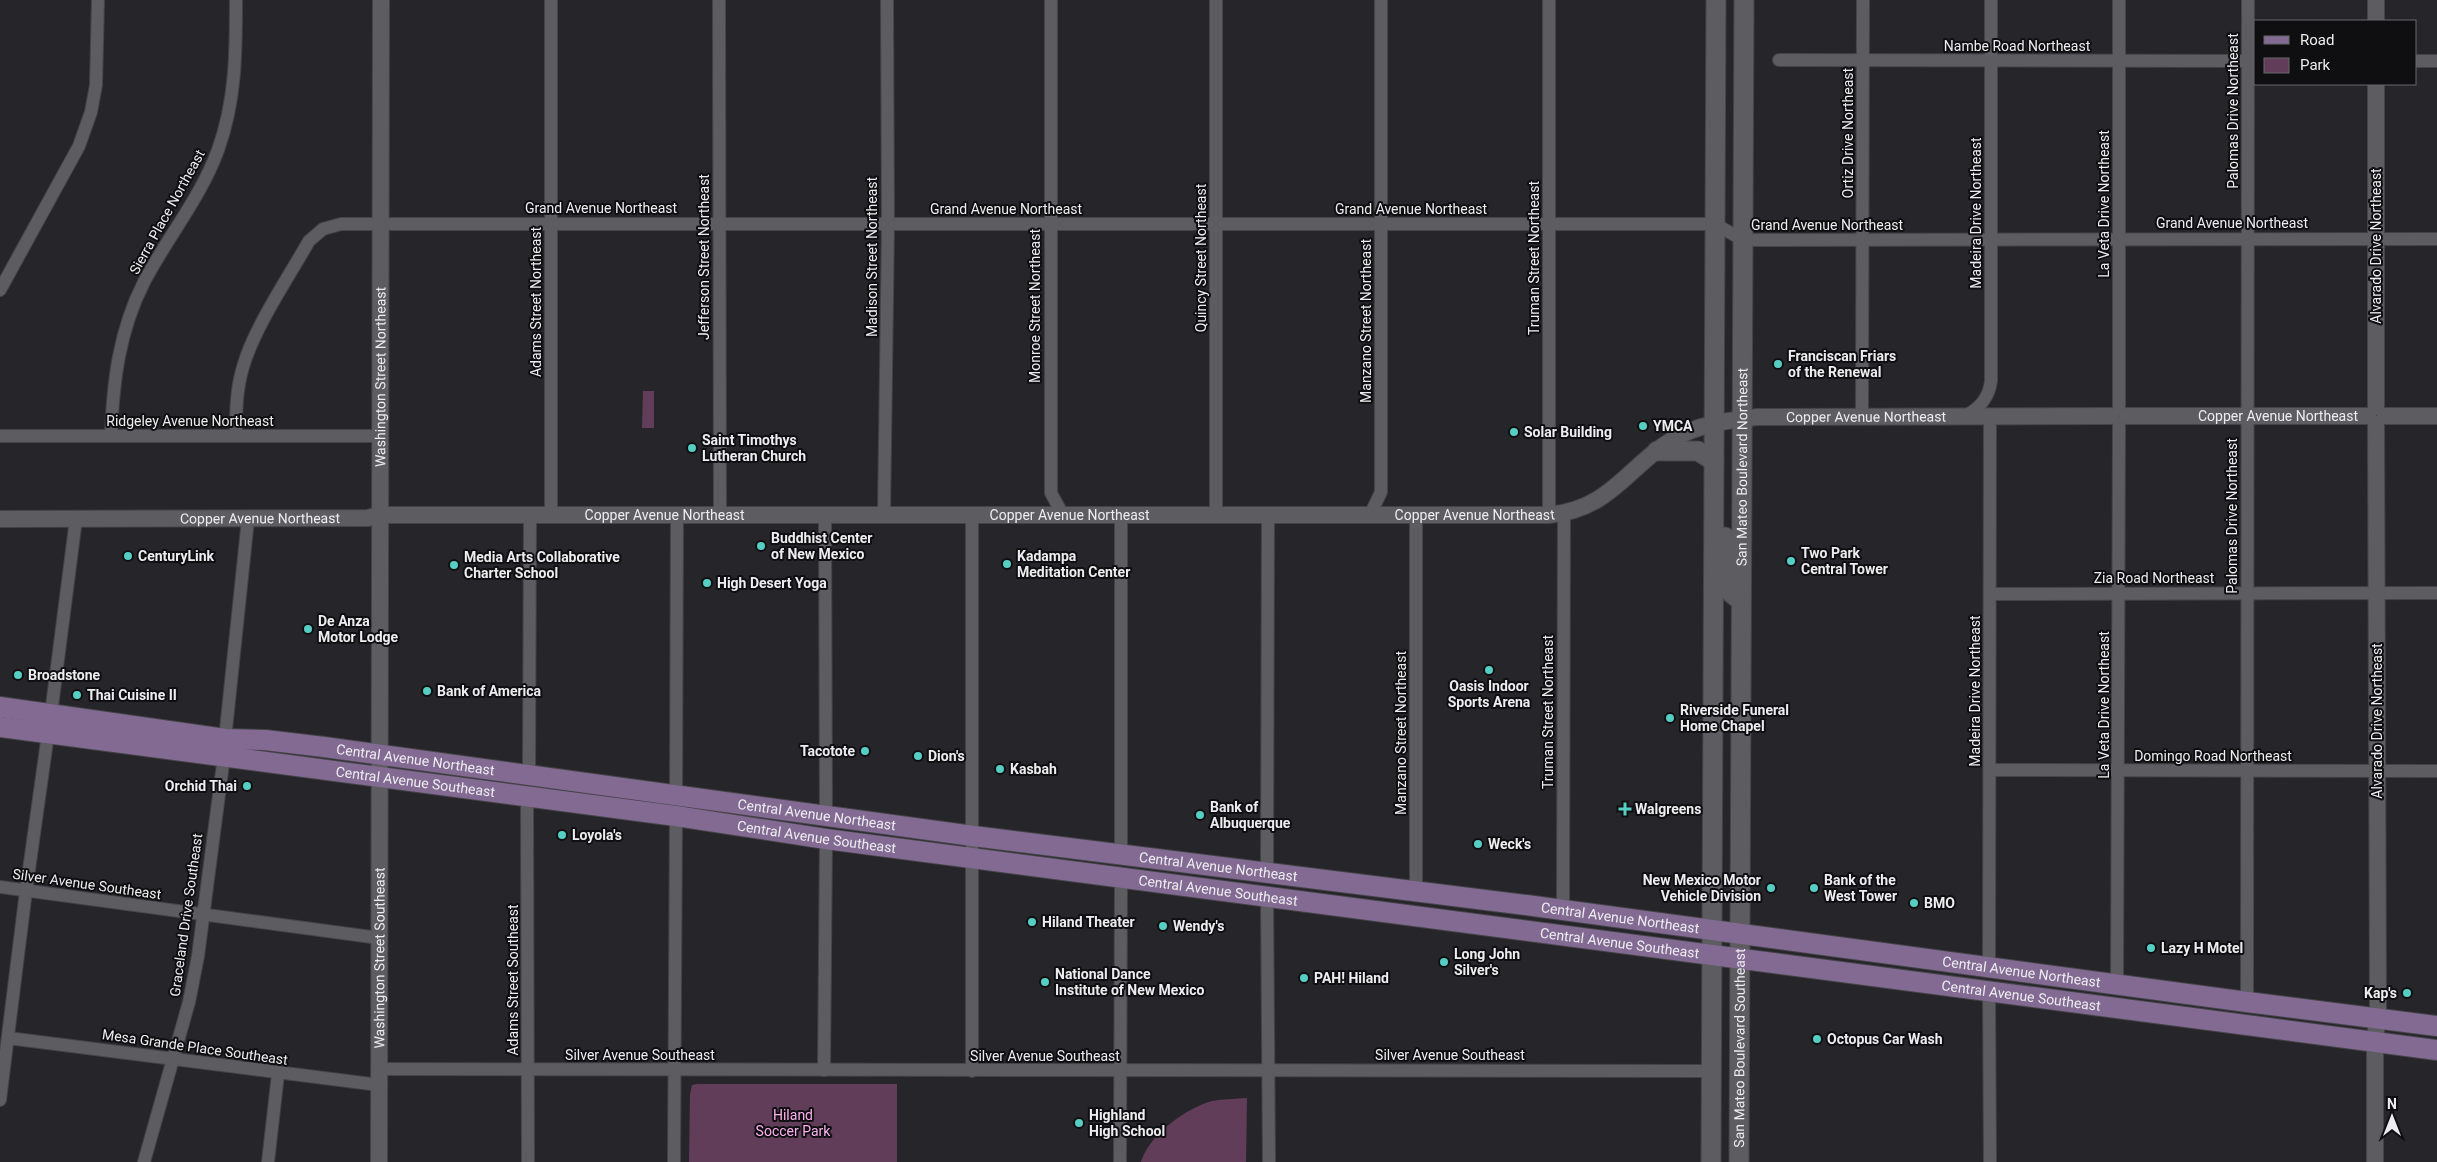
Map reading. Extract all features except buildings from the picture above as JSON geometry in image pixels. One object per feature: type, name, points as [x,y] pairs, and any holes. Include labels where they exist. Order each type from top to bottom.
[{"type":"main road","name":"San Mateo Boulevard Northeast","points":[[1711,931],[1716,0]]},
{"type":"main road","name":"San Mateo Boulevard Northeast","points":[[1741,934],[1744,0]]},
{"type":"main road","points":[[1657,451],[1698,451],[1714,461]]},
{"type":"main road","points":[[1714,499],[1722,511],[1730,592],[1741,601]]},
{"type":"main road","name":"Central Avenue Northeast","points":[[0,707],[51,714],[224,748],[283,742],[379,754],[826,817],[1563,910],[2437,1026]]},
{"type":"main road","name":"Central Avenue Southeast","points":[[0,727],[48,734],[224,748],[379,777],[676,816],[826,839],[2437,1050]]},
{"type":"main road","name":"San Mateo Boulevard Southeast","points":[[1711,931],[1711,1162]]},
{"type":"main road","name":"San Mateo Boulevard Southeast","points":[[1739,1162],[1741,934]]},
{"type":"street","points":[[0,290],[79,146],[91,112],[97,61],[98,0]]},
{"type":"street","name":"Sierra Place Northeast","points":[[111,436],[113,392],[118,357],[133,306],[145,281],[218,152],[226,124],[236,72],[236,0]]},
{"type":"street","name":"Washington Street Northeast","points":[[379,754],[381,0]]},
{"type":"street","name":"Adams Street Northeast","points":[[551,0],[551,514]]},
{"type":"street","name":"Jefferson Street Northeast","points":[[719,0],[720,514]]},
{"type":"street","name":"Madison Street Northeast","points":[[884,514],[888,224],[887,0]]},
{"type":"street","name":"Monroe Street Northeast","points":[[1051,0],[1051,493]]},
{"type":"street","name":"Quincy Street Northeast","points":[[1216,0],[1216,516]]},
{"type":"street","name":"Manzano Street Northeast","points":[[1370,516],[1380,492],[1381,0]]},
{"type":"street","name":"Truman Street Northeast","points":[[1549,0],[1549,224],[1563,910]]},
{"type":"street","name":"Ortiz Drive Northeast","points":[[1862,415],[1863,0]]},
{"type":"street","name":"Madeira Drive Northeast","points":[[1967,415],[1984,401],[1991,381],[1991,0]]},
{"type":"street","name":"La Veta Drive Northeast","points":[[2117,985],[2119,771],[2119,0]]},
{"type":"street","name":"Palomas Drive Northeast","points":[[2247,1002],[2247,239],[2252,61],[2248,0]]},
{"type":"street","points":[[2376,0],[2376,20]]},
{"type":"street","name":"Nambe Road Northeast","points":[[1779,60],[2252,61]]},
{"type":"street","points":[[2417,61],[2437,61]]},
{"type":"street","name":"Alvarado Drive Northeast","points":[[2375,1162],[2375,1042],[2378,1018],[2376,85]]},
{"type":"street","name":"Grand Avenue Northeast","points":[[236,436],[236,397],[242,368],[252,343],[310,242],[323,228],[341,224],[1715,224],[1743,240],[2437,239]]},
{"type":"street","name":"Copper Avenue Northeast","points":[[0,519],[368,518],[379,514],[1556,515],[1585,507],[1606,496],[1657,451],[1683,434],[1714,423],[1742,419],[1862,415],[2437,416]]},
{"type":"street","name":"Madeira Drive Northeast","points":[[1989,967],[1990,415]]},
{"type":"street","name":"Ridgeley Avenue Northeast","points":[[0,436],[380,436]]},
{"type":"street","points":[[1380,492],[1388,508],[1395,516]]},
{"type":"street","points":[[1033,514],[1046,504],[1051,493]]},
{"type":"street","points":[[1051,493],[1064,514]]},
{"type":"street","points":[[529,776],[530,514]]},
{"type":"street","points":[[676,796],[678,514]]},
{"type":"street","points":[[825,514],[826,817]]},
{"type":"street","points":[[972,515],[972,1071]]},
{"type":"street","points":[[1121,515],[1122,855]]},
{"type":"street","points":[[1268,515],[1268,873]]},
{"type":"street","name":"Manzano Street Northeast","points":[[1416,515],[1416,891]]},
{"type":"street","points":[[51,714],[76,519]]},
{"type":"street","name":"Graceland Drive Southeast","points":[[144,1162],[189,1002],[198,956],[224,748],[248,519]]},
{"type":"street","name":"Zia Road Northeast","points":[[1990,594],[2437,593]]},
{"type":"street","points":[[0,1100],[48,734]]},
{"type":"street","name":"Washington Street Southeast","points":[[379,754],[379,1162]]},
{"type":"street","name":"Domingo Road Northeast","points":[[1990,770],[2437,771]]},
{"type":"street","name":"Adams Street Southeast","points":[[527,797],[528,1162]]},
{"type":"street","points":[[674,1162],[676,816]]},
{"type":"street","points":[[824,1070],[826,839]]},
{"type":"street","points":[[1120,1162],[1121,877]]},
{"type":"street","name":"Silver Avenue Southeast","points":[[0,888],[379,938]]},
{"type":"street","points":[[1267,896],[1269,1162]]},
{"type":"street","points":[[1989,991],[1990,1162]]},
{"type":"street","name":"Mesa Grande Place Southeast","points":[[8,1038],[172,1058],[278,1074],[379,1077]]},
{"type":"street","name":"Silver Avenue Southeast","points":[[379,1077],[529,1069],[1711,1071]]},
{"type":"street","points":[[268,1162],[278,1074]]},
{"type":"green space","points":[[643,391],[654,391],[654,428],[642,428]]},
{"type":"green space","name":"Hiland Soccer Park","points":[[897,1084],[897,1162],[689,1162],[690,1094],[692,1085]]},
{"type":"green space","points":[[1247,1098],[1246,1162],[1141,1162],[1152,1142],[1180,1116],[1212,1101]]},
{"type":"place","name":"Franciscan Friars of the Renewal","points":[[1778,364]]},
{"type":"place","name":"YMCA","points":[[1643,426]]},
{"type":"place","name":"Solar Building","points":[[1514,432]]},
{"type":"place","name":"Saint Timothys Lutheran Church","points":[[692,448]]},
{"type":"place","name":"Buddhist Center of New Mexico","points":[[761,546]]},
{"type":"place","name":"CenturyLink","points":[[128,556]]},
{"type":"place","name":"Two Park Central Tower","points":[[1791,561]]},
{"type":"place","name":"Kadampa Meditation Center","points":[[1007,564]]},
{"type":"place","name":"Media Arts Collaborative Charter School","points":[[454,565]]},
{"type":"place","name":"High Desert Yoga","points":[[707,583]]},
{"type":"place","name":"De Anza Motor Lodge","points":[[308,629]]},
{"type":"place","name":"Oasis Indoor Sports Arena","points":[[1489,670]]},
{"type":"place","name":"Broadstone","points":[[18,675]]},
{"type":"place","name":"Bank of America","points":[[427,691]]},
{"type":"place","name":"Thai Cuisine II","points":[[77,695]]},
{"type":"place","name":"Riverside Funeral Home Chapel","points":[[1670,718]]},
{"type":"place","name":"Tacotote","points":[[865,751]]},
{"type":"place","name":"Dion's","points":[[918,756]]},
{"type":"place","name":"Kasbah","points":[[1000,769]]},
{"type":"place","name":"Orchid Thai","points":[[247,786]]},
{"type":"place","name":"Walgreens","points":[[1625,809]]},
{"type":"place","name":"Bank of Albuquerque","points":[[1200,815]]},
{"type":"place","name":"Loyola's","points":[[562,835]]},
{"type":"place","name":"Weck's","points":[[1478,844]]},
{"type":"place","name":"New Mexico Motor Vehicle Division","points":[[1771,888]]},
{"type":"place","name":"Bank of the West Tower","points":[[1814,888]]},
{"type":"place","name":"BMO","points":[[1914,903]]},
{"type":"place","name":"Hiland Theater","points":[[1032,922]]},
{"type":"place","name":"Wendy's","points":[[1163,926]]},
{"type":"place","name":"Lazy H Motel","points":[[2151,948]]},
{"type":"place","name":"Long John Silver's","points":[[1444,962]]},
{"type":"place","name":"PAH! Hiland","points":[[1304,978]]},
{"type":"place","name":"National Dance Institute of New Mexico","points":[[1045,982]]},
{"type":"place","name":"Kap's","points":[[2407,993]]},
{"type":"place","name":"Octopus Car Wash","points":[[1817,1039]]},
{"type":"place","name":"Highland High School","points":[[1079,1123]]}]
